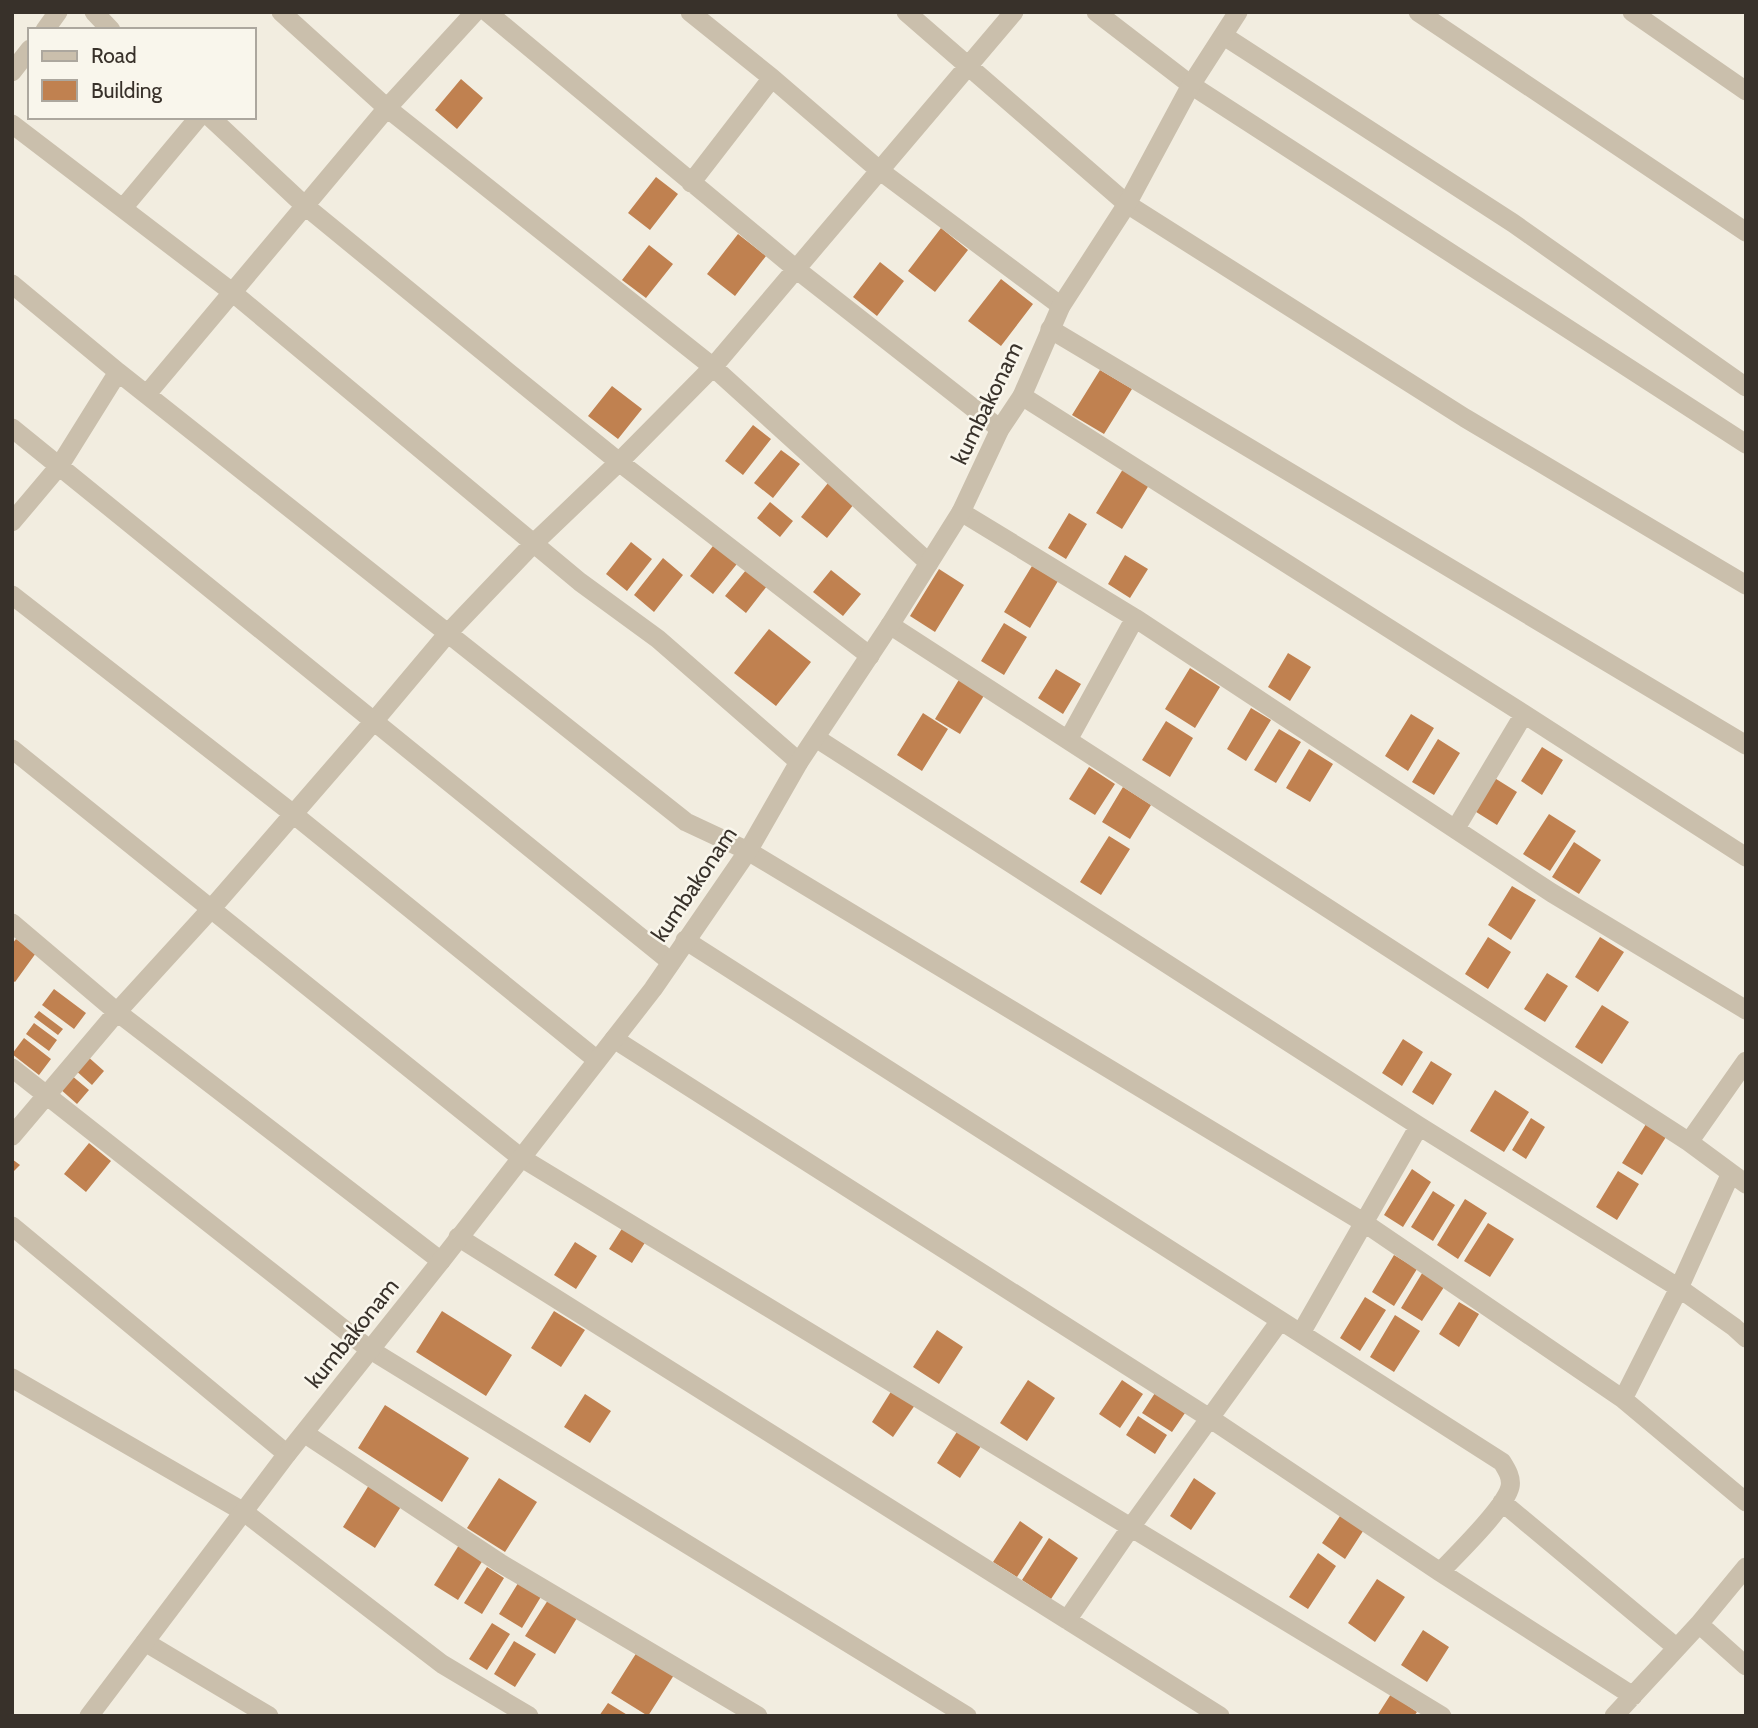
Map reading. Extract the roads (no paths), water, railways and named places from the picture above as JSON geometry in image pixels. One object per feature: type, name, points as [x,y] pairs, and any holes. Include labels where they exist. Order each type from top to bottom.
[{"type":"street","points":[[46,28],[58,12]]},
{"type":"street","points":[[94,12],[109,28]]},
{"type":"street","points":[[281,12],[387,108],[713,367],[929,563]]},
{"type":"street","points":[[147,394],[387,108],[475,12]]},
{"type":"street","points":[[487,12],[796,270],[1000,429]]},
{"type":"street","points":[[690,12],[772,78],[878,170],[1061,306]]},
{"type":"street","points":[[906,12],[1127,204],[1465,418],[1746,585]]},
{"type":"street","points":[[12,1136],[449,632],[533,544],[713,367],[1014,12]]},
{"type":"street","points":[[1096,12],[1191,85],[1746,444]]},
{"type":"street","name":"kumbakonam","points":[[89,1716],[287,1454],[653,989],[748,851],[799,762],[961,512],[1000,429],[1022,396],[1061,306],[1127,204],[1191,85],[1238,12]]},
{"type":"street","points":[[1418,12],[1746,232]]},
{"type":"street","points":[[1632,12],[1746,91]]},
{"type":"street","points":[[1224,36],[1513,223],[1746,387]]},
{"type":"street","points":[[691,183],[772,78]]},
{"type":"street","points":[[123,208],[197,119]]},
{"type":"street","points":[[212,119],[304,205],[619,462],[870,656]]},
{"type":"street","points":[[12,124],[232,292],[533,544],[658,639],[799,762]]},
{"type":"street","points":[[12,284],[118,372],[686,822],[748,851],[1363,1222],[1623,1399],[1746,1503]]},
{"type":"street","points":[[1050,329],[1746,745]]},
{"type":"street","points":[[12,522],[60,465],[118,372]]},
{"type":"street","points":[[1022,396],[1746,857]]},
{"type":"street","points":[[12,428],[671,962]]},
{"type":"street","points":[[961,512],[1135,618],[1552,893],[1746,1010]]},
{"type":"street","points":[[12,595],[292,813],[597,1060]]},
{"type":"street","points":[[1068,740],[1135,618]]},
{"type":"street","points":[[890,625],[1689,1142],[1739,1179],[1679,1288],[1623,1399]]},
{"type":"street","points":[[1456,828],[1524,714]]},
{"type":"street","points":[[816,738],[1419,1126],[1679,1288],[1746,1338]]},
{"type":"street","points":[[12,749],[520,1157],[1442,1716]]},
{"type":"street","points":[[12,923],[117,1012],[441,1261]]},
{"type":"street","points":[[685,940],[1502,1462],[1509,1473],[1510,1487],[1502,1502],[1440,1573]]},
{"type":"street","points":[[614,1039],[1211,1419],[1440,1573],[1633,1696]]},
{"type":"street","points":[[1689,1142],[1746,1061]]},
{"type":"street","points":[[12,1068],[369,1349],[967,1716]]},
{"type":"street","points":[[1301,1333],[1419,1126]]},
{"type":"street","points":[[12,1226],[287,1454]]},
{"type":"street","points":[[458,1237],[1220,1716]]},
{"type":"street","points":[[1067,1620],[1130,1527],[1280,1321]]},
{"type":"street","points":[[12,1378],[244,1512],[442,1664],[529,1716]]},
{"type":"street","points":[[304,1433],[500,1563],[758,1716]]},
{"type":"street","points":[[1502,1502],[1677,1648]]},
{"type":"street","points":[[1614,1716],[1699,1624],[1746,1567]]},
{"type":"street","points":[[1699,1624],[1746,1666]]},
{"type":"street","points":[[145,1642],[269,1716]]}]
